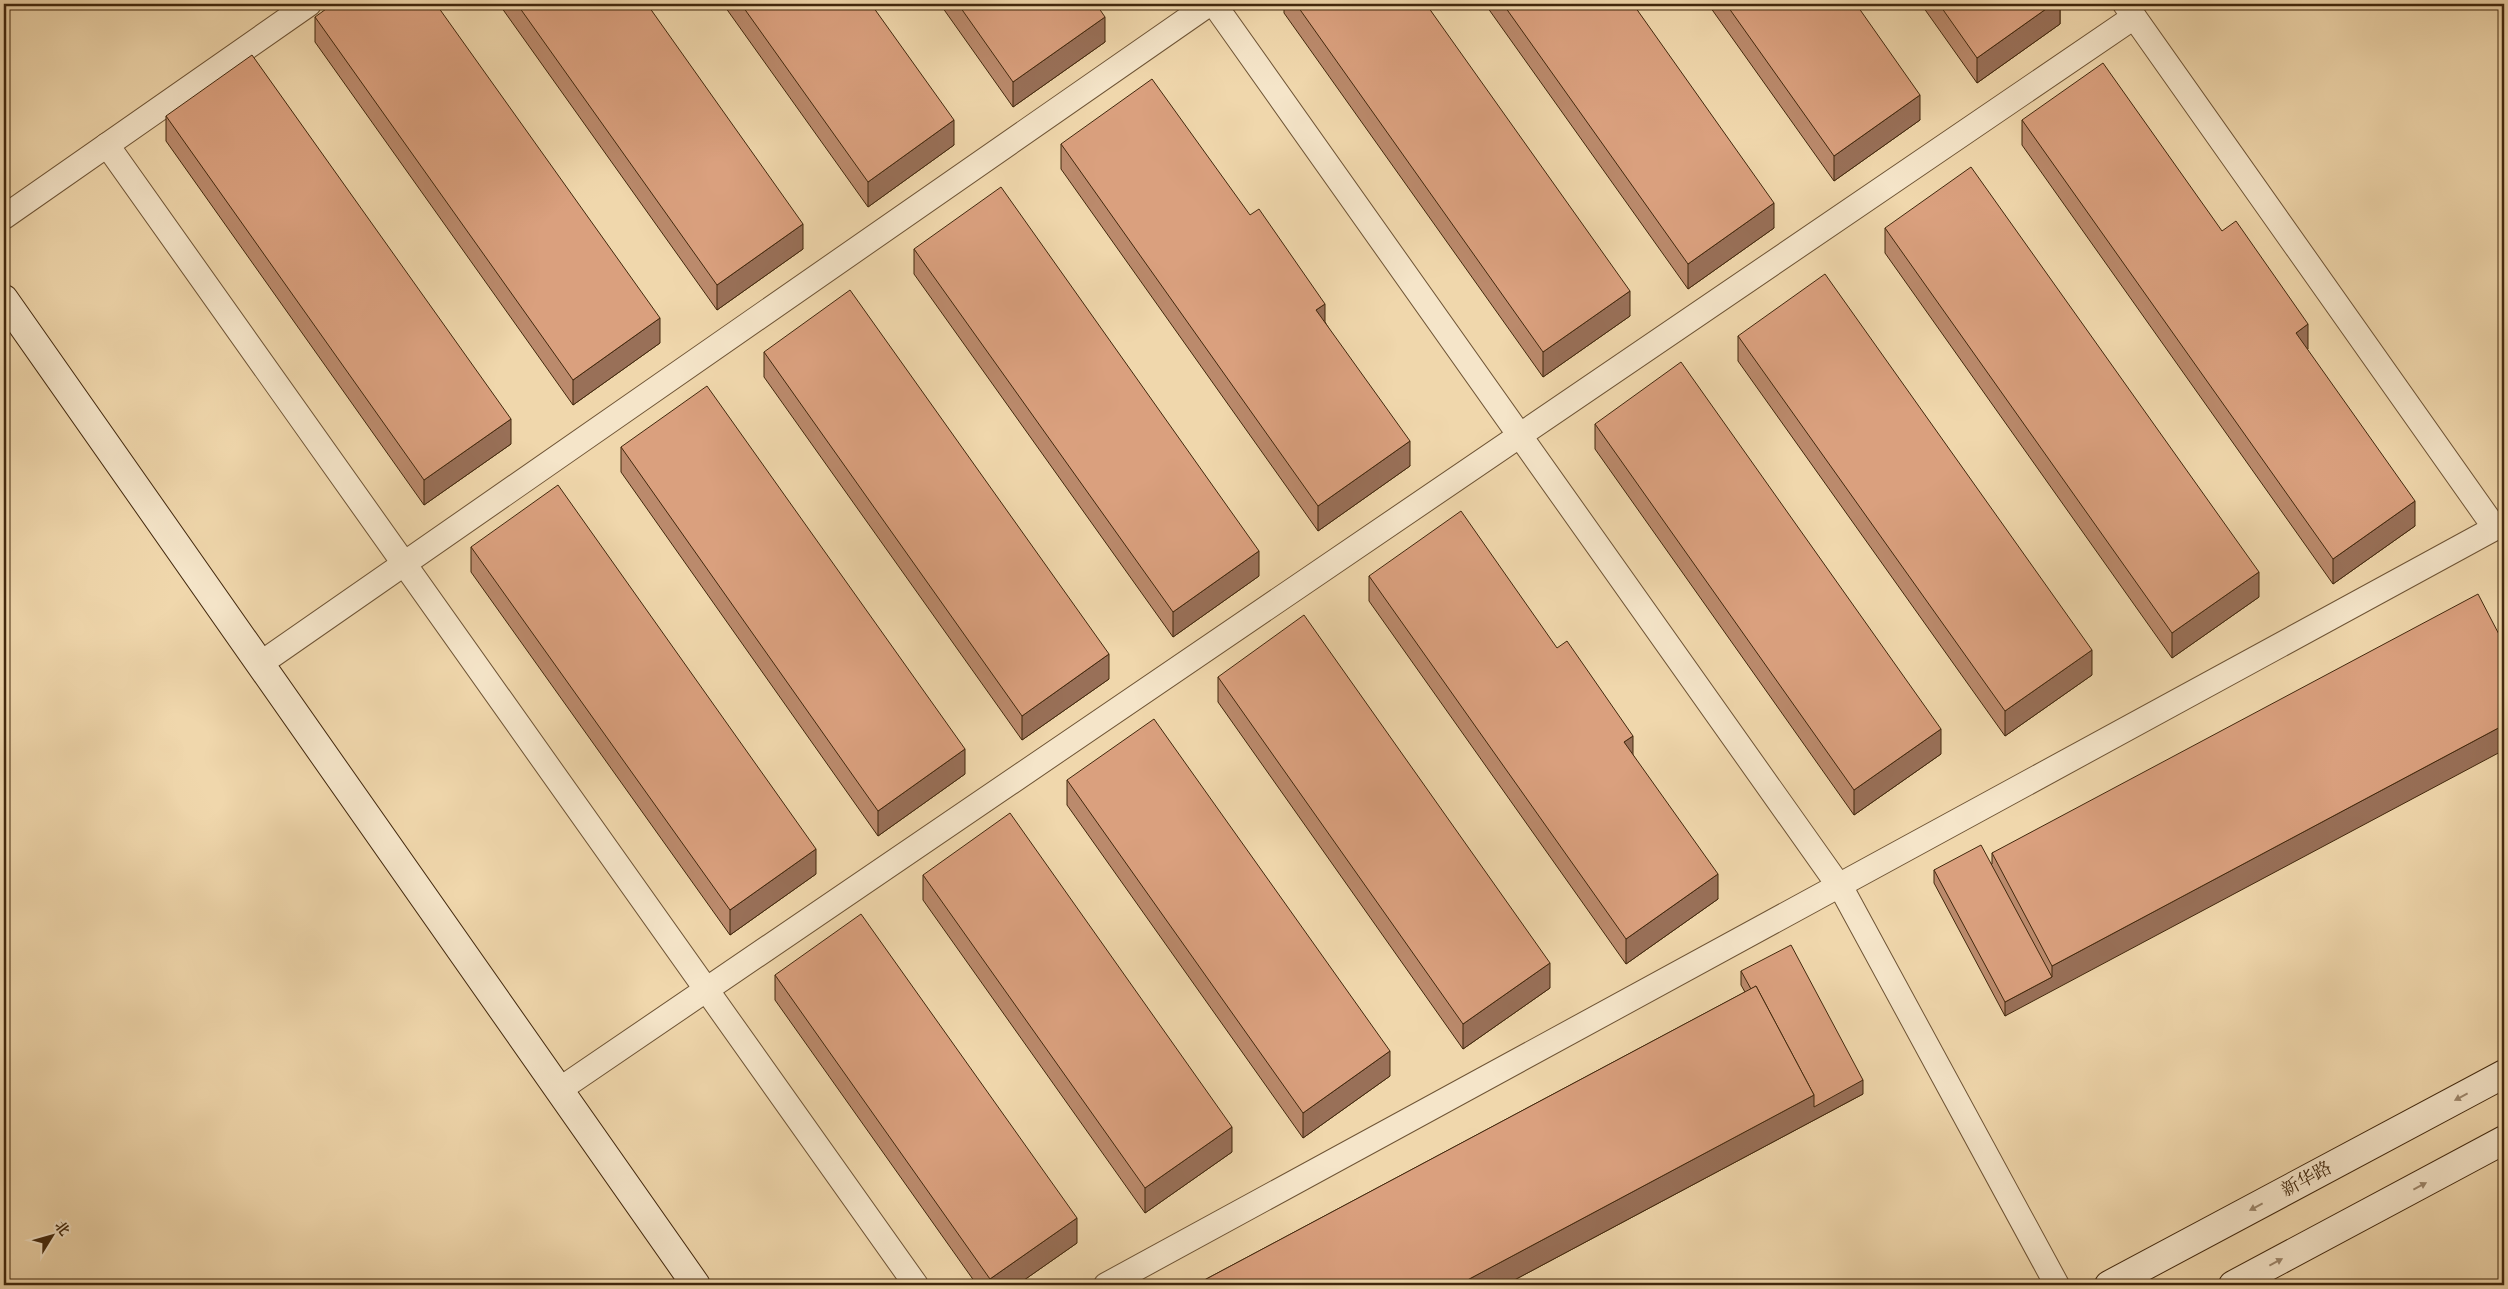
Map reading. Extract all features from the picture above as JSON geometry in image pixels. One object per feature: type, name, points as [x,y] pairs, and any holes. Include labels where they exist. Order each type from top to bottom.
[{"type":"street","points":[[4,300],[696,1285]]},
{"type":"street","name":"新华路","points":[[2109,1285],[2504,1074]]},
{"type":"street","points":[[2233,1285],[2504,1140]]},
{"type":"lane","points":[[4,217],[309,4]]},
{"type":"lane","points":[[260,664],[1209,4]]},
{"type":"lane","points":[[1214,4],[1838,886],[2057,1285]]},
{"type":"lane","points":[[559,1090],[1519,435],[2130,10],[2495,528],[1106,1285]]},
{"type":"lane","points":[[107,145],[916,1285]]},
{"type":"building","points":[[333,4],[436,4],[660,318],[573,380],[315,17]]},
{"type":"building","points":[[517,4],[647,4],[803,224],[717,285]]},
{"type":"building","points":[[741,4],[871,4],[954,120],[868,182]]},
{"type":"building","points":[[958,4],[1096,4],[1105,17],[1013,82]]},
{"type":"building","points":[[1296,4],[1426,4],[1630,291],[1543,352]]},
{"type":"building","points":[[1503,4],[1633,4],[1774,203],[1688,264]]},
{"type":"building","points":[[1726,4],[1856,4],[1920,95],[1834,156]]},
{"type":"building","points":[[1939,4],[2053,4],[1977,58]]},
{"type":"building","points":[[252,55],[511,419],[424,480],[166,116]]},
{"type":"building","points":[[2103,63],[2222,231],[2236,221],[2308,324],[2296,333],[2415,501],[2333,559],[2022,120]]},
{"type":"building","points":[[1152,79],[1250,215],[1259,209],[1325,304],[1316,310],[1410,441],[1318,506],[1061,144]]},
{"type":"building","points":[[1971,167],[2259,572],[2172,633],[1885,228]]},
{"type":"building","points":[[1001,187],[1259,551],[1173,612],[914,249]]},
{"type":"building","points":[[1825,274],[2092,650],[2005,711],[1738,336]]},
{"type":"building","points":[[850,290],[1109,654],[1022,716],[764,352]]},
{"type":"building","points":[[1681,362],[1941,729],[1854,790],[1595,424]]},
{"type":"building","points":[[707,386],[965,749],[878,811],[621,447]]},
{"type":"building","points":[[558,485],[816,849],[730,910],[471,547]]},
{"type":"building","points":[[1461,511],[1557,648],[1567,641],[1633,736],[1624,742],[1718,874],[1626,939],[1369,576]]},
{"type":"building","points":[[2478,594],[2504,644],[2504,725],[2052,966],[1992,853]]},
{"type":"building","points":[[1304,615],[1550,963],[1463,1024],[1218,677]]},
{"type":"building","points":[[1154,719],[1390,1051],[1303,1113],[1067,780]]},
{"type":"building","points":[[1010,813],[1232,1127],[1145,1188],[923,875]]},
{"type":"building","points":[[1981,845],[2052,977],[2005,1002],[1934,870]]},
{"type":"building","points":[[861,914],[1077,1218],[990,1279],[775,975]]},
{"type":"building","points":[[1791,945],[1863,1080],[1814,1107],[1814,1095],[1756,986],[1751,989],[1741,971]]},
{"type":"building","points":[[1756,986],[1814,1095],[1458,1285],[1195,1285]]}]
